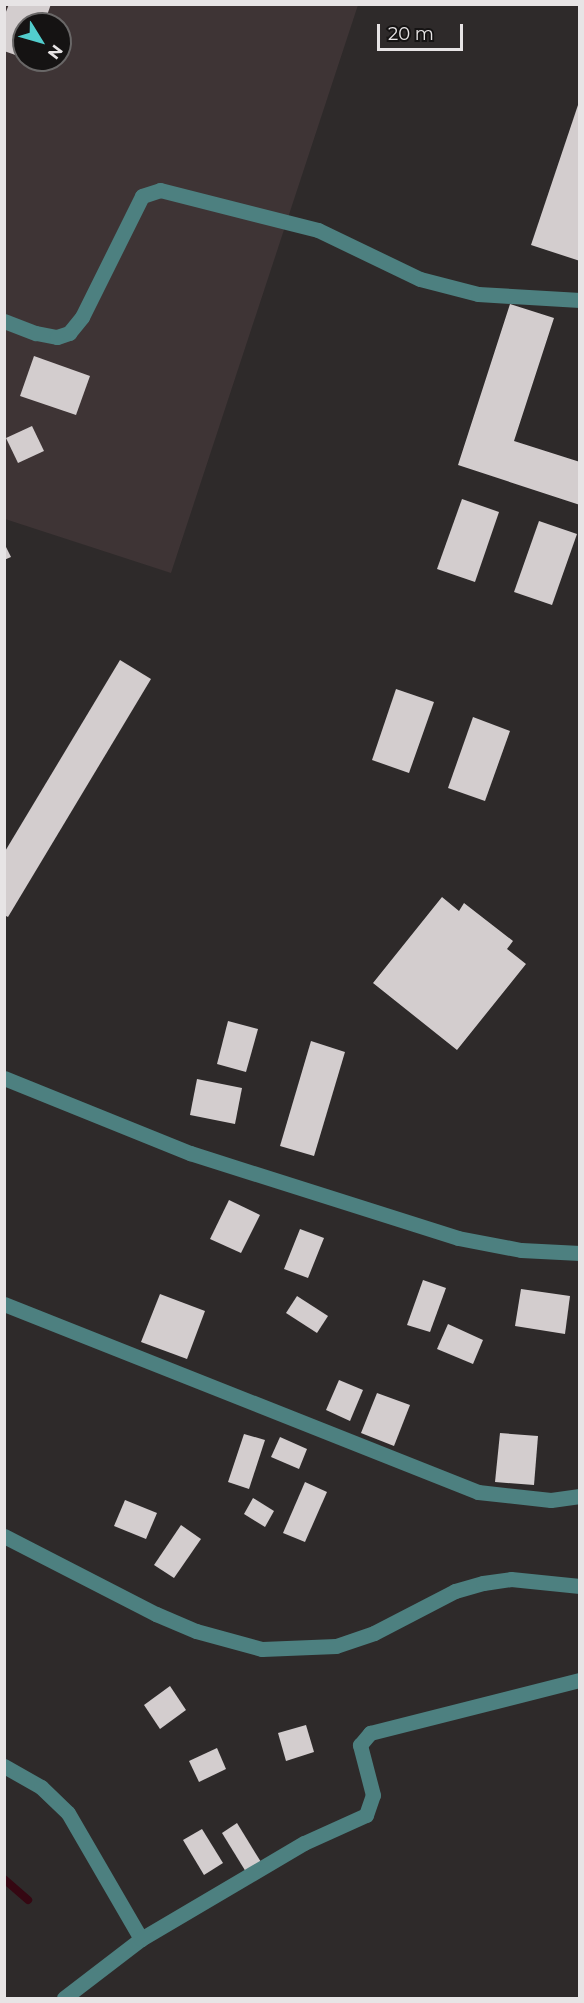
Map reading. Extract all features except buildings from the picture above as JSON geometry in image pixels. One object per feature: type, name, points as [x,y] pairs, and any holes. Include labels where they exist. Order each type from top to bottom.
[{"type":"street","points":[[4,321],[36,333],[57,337],[69,333],[82,316],[137,203],[149,191],[160,190],[318,230],[420,279],[478,294],[579,300]]},
{"type":"street","points":[[4,1077],[190,1153],[458,1238],[521,1250],[579,1253]]},
{"type":"street","points":[[4,1304],[478,1492],[551,1500],[579,1496]]},
{"type":"street","points":[[4,1536],[156,1614],[196,1631],[262,1649],[336,1646],[374,1633],[455,1591],[483,1583],[511,1579],[579,1586]]},
{"type":"street","points":[[64,1998],[141,1939],[304,1843],[366,1815],[373,1795],[360,1745],[370,1733],[579,1680]]},
{"type":"street","points":[[4,1766],[41,1787],[69,1814],[141,1939]]},
{"type":"shaded area","points":[[5,5],[358,5],[171,573],[5,519]]},
{"type":"waterway","points":[[4,1879],[28,1900]]}]
